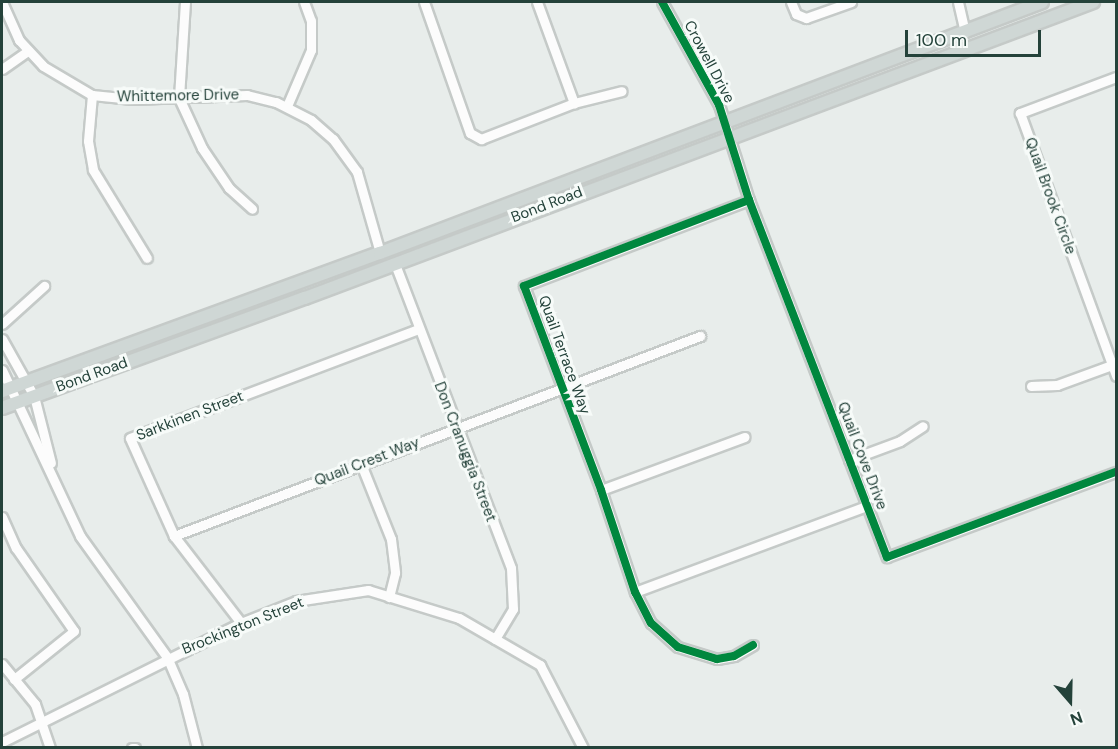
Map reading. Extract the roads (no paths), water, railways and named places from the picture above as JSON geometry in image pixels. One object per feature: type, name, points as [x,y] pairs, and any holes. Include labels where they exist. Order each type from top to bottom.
[{"type":"main road","name":"Bond Road","points":[[5,390],[380,253],[1042,2]]},
{"type":"main road","points":[[1048,18],[1058,7],[1072,2]]},
{"type":"main road","name":"Bond Road","points":[[2,408],[305,298],[728,136],[1092,2]]},
{"type":"main road","points":[[882,80],[895,68],[961,43],[964,32]]},
{"type":"main road","points":[[305,298],[314,285],[374,260],[380,253]]},
{"type":"street","name":"Whittemore Drive","points":[[2,2],[13,30],[28,51],[52,74],[92,94],[132,99],[247,95],[287,106],[326,132],[352,163],[365,191],[380,253]]},
{"type":"street","points":[[185,2],[179,98],[202,148],[229,188],[252,209]]},
{"type":"street","points":[[287,106],[310,50],[311,21],[304,2]]},
{"type":"street","points":[[424,2],[470,133],[481,139],[574,103],[622,91]]},
{"type":"street","points":[[537,2],[574,103]]},
{"type":"street","name":"Crowell Drive","points":[[662,2],[719,105],[728,136]]},
{"type":"street","points":[[791,2],[796,14],[806,18],[851,2]]},
{"type":"street","points":[[958,2],[964,32]]},
{"type":"street","points":[[2,69],[28,51]]},
{"type":"street","name":"Quail Brook Circle","points":[[1116,76],[1020,113],[1116,376]]},
{"type":"street","points":[[92,94],[88,141],[93,170],[147,258]]},
{"type":"street","name":"Quail Cove Drive","points":[[728,136],[749,200],[887,557],[1116,472]]},
{"type":"street","name":"Quail Terrace Way","points":[[749,200],[524,286],[559,387],[601,490],[635,592],[651,624],[678,647],[717,659],[734,656],[753,645]]},
{"type":"street","name":"Don Cranuggia Street","points":[[395,264],[455,428],[511,568],[513,609],[495,639]]},
{"type":"street","points":[[2,324],[44,286]]},
{"type":"street","name":"Sarkkinen Street","points":[[241,623],[174,536],[130,438],[419,329]]},
{"type":"street","name":"Quail Crest Way","points":[[174,536],[559,387],[700,336]]},
{"type":"street","points":[[2,339],[34,396],[56,479]]},
{"type":"street","points":[[1031,386],[1057,385],[1112,365]]},
{"type":"street","points":[[2,370],[5,390],[16,403],[56,479],[80,536],[167,657],[183,694],[197,747]]},
{"type":"street","points":[[849,460],[900,441],[923,426]]},
{"type":"street","points":[[601,490],[744,437]]},
{"type":"street","points":[[361,464],[391,539],[395,573],[389,597]]},
{"type":"street","points":[[635,592],[866,506]]},
{"type":"street","points":[[2,517],[16,548],[74,632],[14,679]]},
{"type":"street","name":"Brockington Street","points":[[2,742],[42,724],[167,657],[241,623],[296,601],[368,590],[459,618],[540,665],[583,747]]},
{"type":"street","points":[[2,664],[34,704],[50,747]]}]
